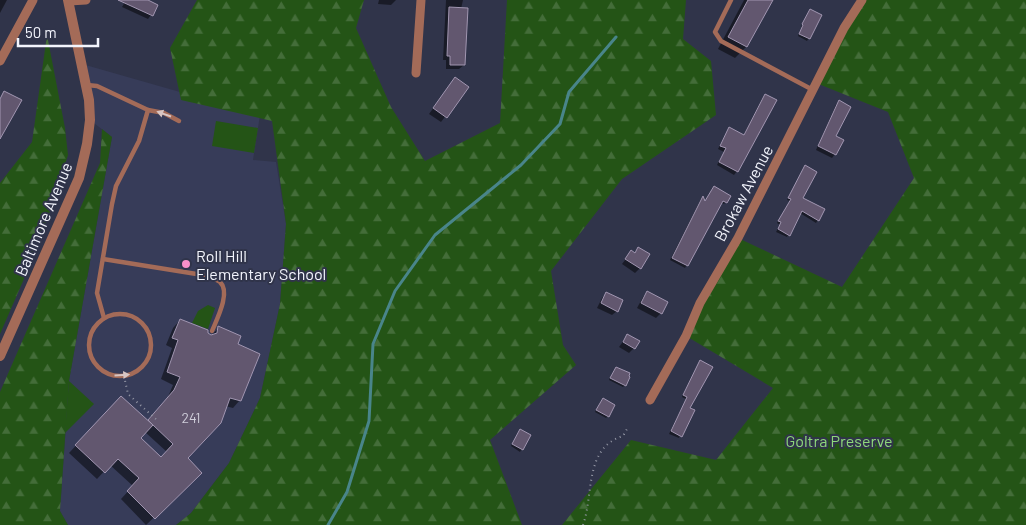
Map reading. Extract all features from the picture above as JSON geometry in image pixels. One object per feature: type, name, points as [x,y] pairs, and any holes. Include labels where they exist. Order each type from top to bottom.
[{"type":"street","points":[[0,61],[33,0]]},
{"type":"street","points":[[68,1],[86,0]]},
{"type":"street","points":[[416,73],[421,0]]},
{"type":"street","name":"Brokaw Avenue","points":[[650,400],[686,336],[700,303],[738,238],[844,28],[862,0]]},
{"type":"street","name":"Baltimore Avenue","points":[[0,356],[78,178],[87,144],[90,120],[89,100],[68,1]]},
{"type":"lane","points":[[731,0],[715,32],[721,41],[813,90]]},
{"type":"lane","points":[[86,85],[97,86],[148,110],[164,112],[178,121]]},
{"type":"lane","points":[[104,318],[97,293],[116,186],[139,142],[148,110]]},
{"type":"lane","points":[[103,259],[209,276],[220,282],[224,288],[225,297],[212,331]]},
{"type":"lane","points":[[114,314],[125,314],[136,318],[144,325],[149,334],[151,348],[148,358],[142,368],[133,374],[113,376],[103,372],[90,356],[88,345],[90,334],[104,318],[114,314]]},
{"type":"path","points":[[124,376],[128,394],[157,420]]},
{"type":"path","points":[[583,525],[586,516],[589,488],[597,457],[602,450],[617,438],[623,436],[627,429]]},
{"type":"shaded area","name":"Roll Hill Elementary School","points":[[82,64],[260,115],[253,160],[276,162],[286,224],[280,304],[260,398],[229,463],[191,513],[176,525],[68,525],[60,511],[69,381],[112,137],[90,120]]},
{"type":"green space","points":[[197,0],[364,0],[356,28],[391,107],[425,161],[500,123],[507,0],[686,0],[683,39],[711,61],[716,115],[622,179],[551,271],[563,345],[576,365],[490,440],[522,525],[176,525],[191,513],[229,463],[260,398],[280,304],[286,224],[272,121],[181,100],[170,48]]},
{"type":"green space","name":"Goltra Preserve","points":[[862,0],[1026,0],[1026,525],[562,525],[631,440],[716,460],[773,388],[686,336],[738,238],[842,287],[914,178],[888,112],[816,83]]},
{"type":"green space","points":[[47,35],[65,128],[68,155],[40,242],[0,334],[0,183],[32,142]]},
{"type":"green space","points":[[216,121],[258,128],[254,153],[212,146]]},
{"type":"green space","points":[[102,129],[112,137],[69,381],[60,511],[68,525],[0,525],[0,392],[100,163]]},
{"type":"green space","points":[[208,305],[215,308],[208,329],[192,323],[198,311]]},
{"type":"green space","points":[[69,381],[94,404],[65,433]]},
{"type":"building","points":[[118,0],[148,0],[158,5],[153,16]]},
{"type":"building","points":[[748,0],[773,0],[747,47],[728,37]]},
{"type":"building","points":[[449,7],[468,8],[465,65],[450,65],[450,56],[447,56]]},
{"type":"building","points":[[810,9],[822,15],[810,39],[799,34]]},
{"type":"building","points":[[455,77],[469,87],[447,118],[433,108]]},
{"type":"building","points":[[4,91],[22,100],[0,139],[0,99]]},
{"type":"building","points":[[765,94],[777,100],[738,172],[719,162],[726,148],[720,146],[729,127],[744,135]]},
{"type":"building","points":[[839,100],[851,107],[836,136],[844,140],[836,155],[818,146]]},
{"type":"building","points":[[805,165],[817,172],[803,198],[825,209],[819,221],[802,211],[790,236],[778,229],[781,222],[778,221],[791,199],[788,198]]},
{"type":"building","points":[[714,186],[731,196],[727,203],[723,201],[688,266],[672,258],[703,196],[705,201]]},
{"type":"building","points":[[638,247],[650,254],[641,269],[625,259],[631,250],[635,253]]},
{"type":"building","points":[[647,291],[668,302],[662,314],[641,303]]},
{"type":"building","points":[[606,292],[623,300],[618,312],[601,303]]},
{"type":"building","name":"Roll Hill Elementary School","points":[[180,319],[208,330],[208,333],[211,335],[217,333],[218,326],[241,336],[238,344],[260,354],[241,401],[230,398],[221,423],[188,458],[202,473],[155,519],[127,491],[139,478],[118,459],[105,473],[75,445],[121,396],[153,425],[148,420],[174,390],[180,377],[167,372],[178,340],[172,338]],"holes":[[[153,425],[173,444],[161,457],[141,438]]]},
{"type":"building","points":[[627,334],[640,341],[635,349],[623,342]]},
{"type":"building","points":[[700,360],[713,367],[690,408],[695,410],[682,437],[671,431],[687,397],[683,395]]},
{"type":"building","points":[[616,367],[630,373],[626,386],[610,378]]},
{"type":"building","points":[[603,398],[615,405],[609,417],[596,410]]},
{"type":"building","points":[[520,429],[531,435],[523,450],[512,444]]},
{"type":"waterway","points":[[328,525],[347,492],[369,421],[373,344],[395,291],[435,235],[521,165],[560,124],[569,92],[616,37]]},
{"type":"place","name":"Roll Hill Elementary School","points":[[186,264]]}]
